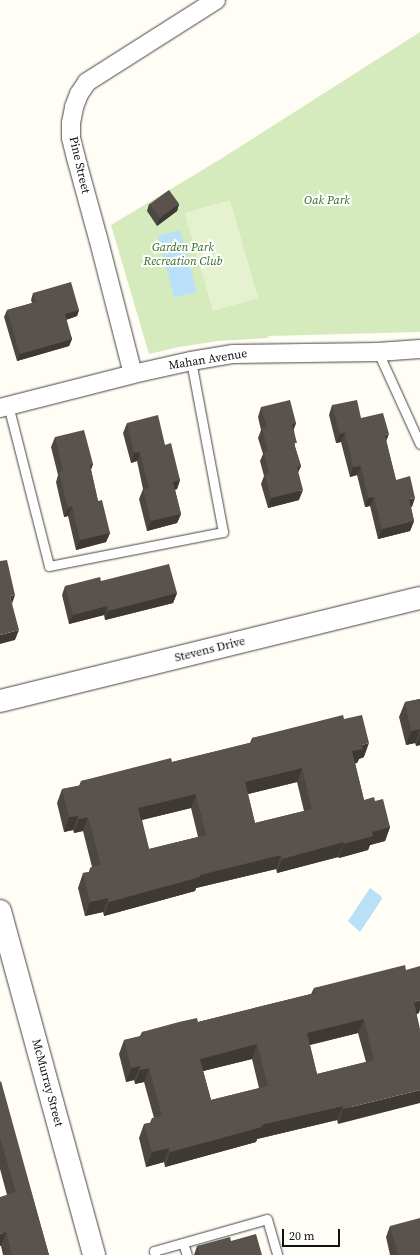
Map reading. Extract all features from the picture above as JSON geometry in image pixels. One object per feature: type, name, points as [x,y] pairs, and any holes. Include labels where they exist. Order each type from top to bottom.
[{"type":"street","name":"Pine Street","points":[[133,374],[73,144],[71,123],[74,107],[79,94],[87,82],[216,0]]},
{"type":"street","name":"Mahan Avenue","points":[[4,406],[133,374],[233,354],[378,352],[420,349]]},
{"type":"street","name":"Stevens Drive","points":[[0,700],[420,598]]},
{"type":"street","name":"McMurray Street","points":[[0,911],[94,1255]]},
{"type":"lane","points":[[378,352],[420,444]]},
{"type":"lane","points":[[4,406],[49,566],[224,532],[192,361]]},
{"type":"lane","points":[[155,1255],[154,1251],[266,1219],[277,1255]]},
{"type":"lane","points":[[183,1243],[187,1255]]},
{"type":"green space","name":"Oak Park","points":[[420,32],[420,332],[269,336],[268,338],[218,341],[179,347],[149,354],[111,225],[219,160]]},
{"type":"green space","points":[[230,200],[258,298],[213,311],[185,213]]},
{"type":"water","points":[[180,230],[197,292],[174,298],[158,236]]},
{"type":"water","points":[[370,888],[381,896],[382,899],[360,932],[348,921]]},
{"type":"building","points":[[169,190],[179,204],[160,218],[150,204]]},
{"type":"building","points":[[71,282],[79,310],[65,314],[72,339],[20,354],[7,310],[36,302],[33,293]]},
{"type":"building","points":[[290,400],[296,423],[292,424],[297,443],[294,443],[301,466],[297,467],[303,490],[271,498],[265,474],[269,473],[264,452],[268,451],[262,428],[267,427],[261,407]]},
{"type":"building","points":[[357,400],[361,418],[383,413],[389,434],[385,435],[396,480],[410,476],[415,498],[409,499],[414,521],[382,529],[374,497],[368,498],[361,466],[353,467],[345,432],[340,434],[332,405]]},
{"type":"building","points":[[158,415],[165,445],[171,443],[180,480],[173,482],[181,514],[151,521],[143,489],[149,488],[140,452],[134,453],[127,423]]},
{"type":"building","points":[[84,430],[93,464],[90,465],[98,501],[102,500],[110,533],[80,540],[72,506],[68,508],[59,472],[63,471],[55,437]]},
{"type":"building","points":[[7,560],[15,595],[10,596],[19,630],[0,635],[0,561]]},
{"type":"building","points":[[169,564],[177,593],[108,611],[107,606],[73,615],[65,586],[100,577],[101,581]]},
{"type":"building","points":[[420,699],[420,729],[411,731],[405,702]]},
{"type":"building","points":[[343,715],[344,719],[362,715],[369,743],[362,745],[363,749],[352,751],[364,800],[374,797],[375,801],[383,799],[390,827],[372,832],[373,836],[344,844],[344,842],[282,859],[281,855],[200,875],[200,877],[109,902],[108,898],[90,902],[83,873],[91,872],[90,868],[101,865],[88,817],[79,819],[78,816],[69,817],[62,789],[81,785],[81,781],[171,758],[172,762],[253,742],[252,738]],"holes":[[[302,768],[312,809],[255,823],[245,782]],[[196,794],[206,835],[149,849],[138,808]]]},
{"type":"building","points":[[405,965],[406,970],[420,966],[420,1000],[414,1002],[420,1029],[420,1090],[343,1109],[343,1106],[261,1125],[262,1127],[170,1152],[169,1148],[152,1152],[144,1124],[153,1122],[152,1118],[162,1116],[149,1068],[140,1070],[140,1066],[131,1068],[124,1040],[143,1036],[142,1032],[179,1022],[197,1018],[198,1022],[315,993],[314,988]],"holes":[[[364,1019],[374,1060],[317,1074],[307,1033]],[[257,1044],[268,1086],[211,1100],[200,1059]]]},
{"type":"building","points":[[1,1081],[49,1255],[12,1255],[6,1232],[0,1234],[0,1197],[16,1192],[0,1138]]},
{"type":"building","points":[[420,1218],[420,1255],[398,1255],[390,1226]]},
{"type":"building","points":[[256,1234],[262,1255],[200,1255],[197,1246],[230,1237],[231,1241]]},
{"type":"park label","name":"Garden Park Recreation Club","points":[[183,255]]}]
